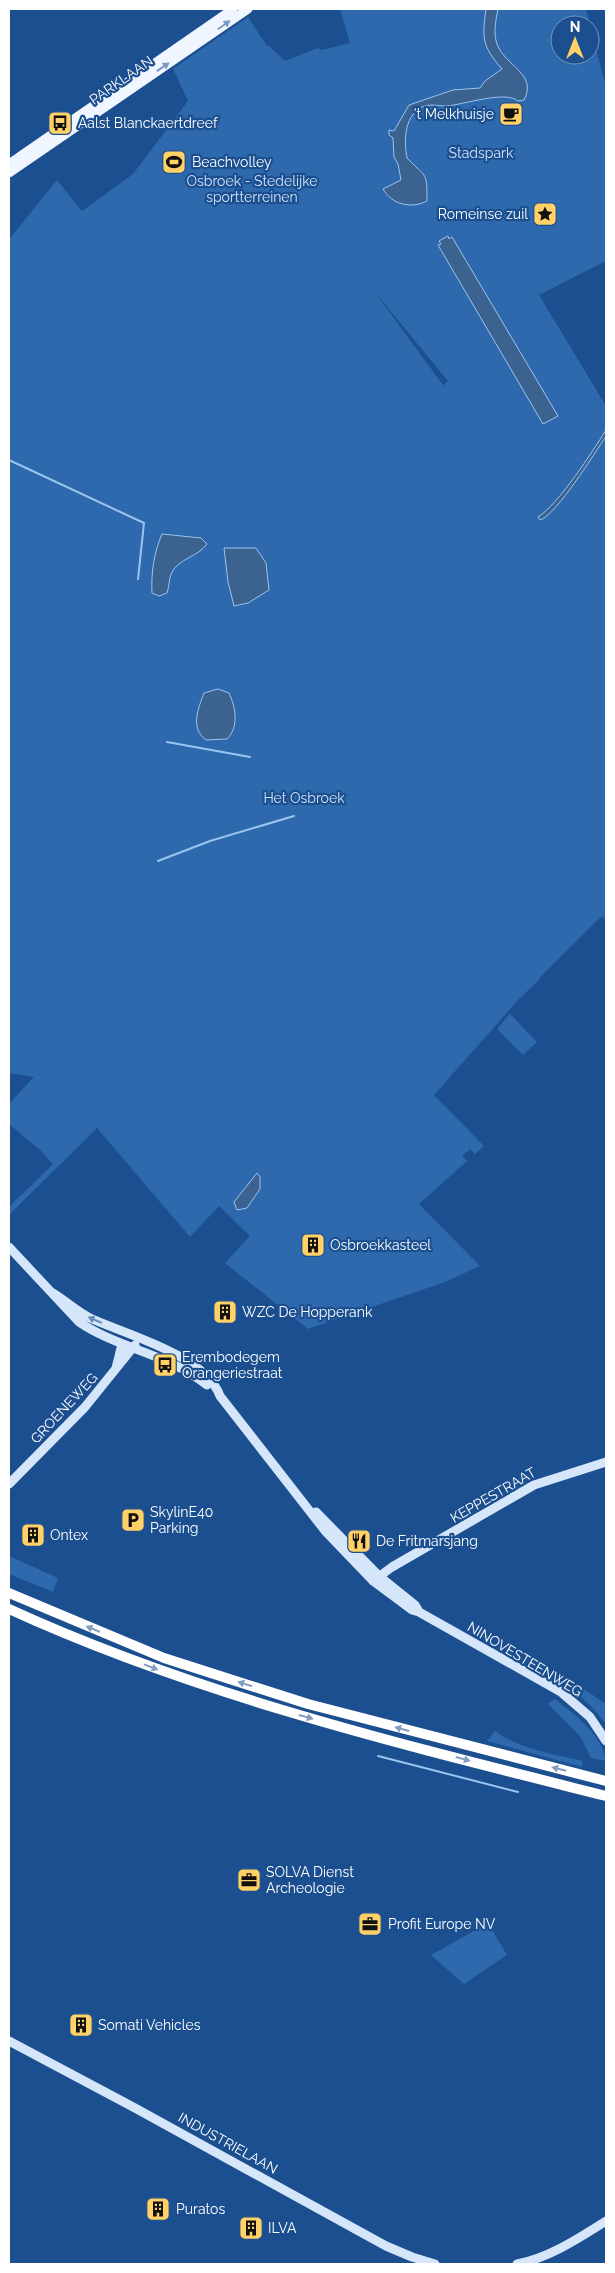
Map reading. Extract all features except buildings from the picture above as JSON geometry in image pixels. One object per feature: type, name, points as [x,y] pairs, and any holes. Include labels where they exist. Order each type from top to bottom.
[{"type":"highway","points":[[9,1593],[164,1658],[308,1704],[606,1781]]},
{"type":"highway","points":[[9,1609],[41,1624],[160,1670],[299,1716],[606,1796]]},
{"type":"main road","name":"PARKLAAN","points":[[9,164],[233,9]]},
{"type":"main road","name":"PARKLAAN","points":[[9,173],[248,9]]},
{"type":"street","name":"NINOVESTEENWEG","points":[[9,1247],[51,1292],[90,1318],[140,1338],[197,1366],[218,1390],[220,1396]]},
{"type":"street","name":"NINOVESTEENWEG","points":[[51,1292],[54,1298],[79,1322],[122,1344],[182,1366],[220,1396],[298,1495],[380,1582],[406,1606],[560,1692],[590,1717],[606,1741]]},
{"type":"street","points":[[122,1344],[140,1338]]},
{"type":"street","name":"GROENEWEG","points":[[9,1484],[85,1407],[140,1338]]},
{"type":"street","name":"GROENEWEG","points":[[116,1369],[122,1344]]},
{"type":"street","name":"KEPPESTRAAT","points":[[380,1582],[398,1565],[534,1485],[606,1462]]},
{"type":"street","name":"INDUSTRIELAAN","points":[[9,2041],[386,2246],[435,2264]]},
{"type":"street","points":[[517,2264],[535,2259],[561,2247],[606,2221]]},
{"type":"green space","name":"Het Osbroek","points":[[340,9],[586,9],[588,15],[550,15],[550,65],[600,64],[606,87],[606,261],[539,295],[606,406],[606,920],[602,916],[539,978],[434,1095],[484,1146],[475,1154],[470,1149],[462,1156],[467,1161],[419,1204],[480,1266],[445,1282],[308,1329],[225,1263],[250,1236],[219,1206],[190,1237],[97,1128],[9,1215],[9,1207],[53,1164],[39,1149],[9,1124],[9,1104],[34,1077],[9,1073],[9,237],[11,237],[57,180],[82,211],[133,174],[188,101],[173,69],[248,17],[267,46],[285,61],[318,48],[322,50],[350,43]],"holes":[[[374,291],[448,381],[443,385]]]},
{"type":"green space","points":[[510,1014],[537,1042],[523,1055],[497,1029]]},
{"type":"green space","points":[[9,1556],[58,1578],[53,1592],[9,1574]]},
{"type":"green space","points":[[578,1685],[606,1704],[606,1724],[591,1706],[572,1689]]},
{"type":"green space","points":[[555,1699],[579,1719],[593,1734],[599,1742],[606,1761],[591,1758],[580,1736],[548,1704]]},
{"type":"green space","points":[[495,1731],[526,1747],[583,1761],[582,1767],[487,1741]]},
{"type":"green space","points":[[488,1923],[507,1955],[464,1984],[431,1955]]},
{"type":"shaded area","points":[[486,9],[498,9],[495,31],[497,44],[501,52],[519,70],[527,83],[524,100],[518,101],[512,98],[494,97],[446,106],[423,106],[415,112],[406,131],[407,158],[422,172],[426,179],[427,201],[415,205],[397,202],[383,189],[401,180],[398,164],[394,157],[393,138],[389,135],[389,130],[394,131],[409,105],[453,90],[480,88],[485,81],[502,69],[487,48],[485,42]]},
{"type":"shaded area","points":[[448,236],[449,239],[452,237],[558,416],[543,424],[438,245],[441,244],[439,241]]},
{"type":"shaded area","points":[[606,430],[606,436],[565,496],[547,516],[540,520],[538,517],[565,490]]},
{"type":"shaded area","points":[[162,534],[201,538],[207,544],[174,569],[170,576],[167,593],[159,596],[152,593],[152,578],[155,555]]},
{"type":"shaded area","points":[[224,548],[256,548],[266,563],[269,590],[248,603],[234,606],[228,582]]},
{"type":"shaded area","points":[[218,689],[229,693],[235,711],[235,723],[227,739],[206,740],[198,730],[198,712],[204,693]]},
{"type":"shaded area","points":[[257,1173],[260,1177],[260,1189],[247,1208],[237,1210],[234,1202]]},
{"type":"waterway","points":[[9,460],[144,523],[138,579]]},
{"type":"waterway","points":[[167,742],[250,757]]},
{"type":"waterway","points":[[158,861],[210,841],[294,816]]},
{"type":"waterway","points":[[378,1756],[518,1792]]},
{"type":"place","name":"'t Melkhuisje","points":[[511,114]]},
{"type":"place","name":"Aalst Blanckaertdreef","points":[[60,123]]},
{"type":"place","name":"Beachvolley","points":[[174,162]]},
{"type":"place","name":"Romeinse zuil","points":[[545,214]]},
{"type":"place","name":"Osbroekkasteel","points":[[313,1245]]},
{"type":"place","name":"WZC De Hopperank","points":[[225,1312]]},
{"type":"place","name":"Erembodegem Orangeriestraat","points":[[165,1365]]},
{"type":"place","name":"SkylinE40 Parking","points":[[133,1520]]},
{"type":"place","name":"Ontex","points":[[33,1535]]},
{"type":"place","name":"De Fritmarsjang","points":[[359,1541]]},
{"type":"place","name":"SOLVA Dienst Archeologie","points":[[249,1880]]},
{"type":"place","name":"Profit Europe NV","points":[[370,1924]]},
{"type":"place","name":"Somati Vehicles","points":[[81,2025]]},
{"type":"place","name":"Puratos","points":[[158,2209]]},
{"type":"place","name":"ILVA","points":[[251,2228]]},
{"type":"park label","name":"Stadspark","points":[[481,153]]},
{"type":"park label","name":"Osbroek - Stedelijke sportterreinen","points":[[252,190]]}]
